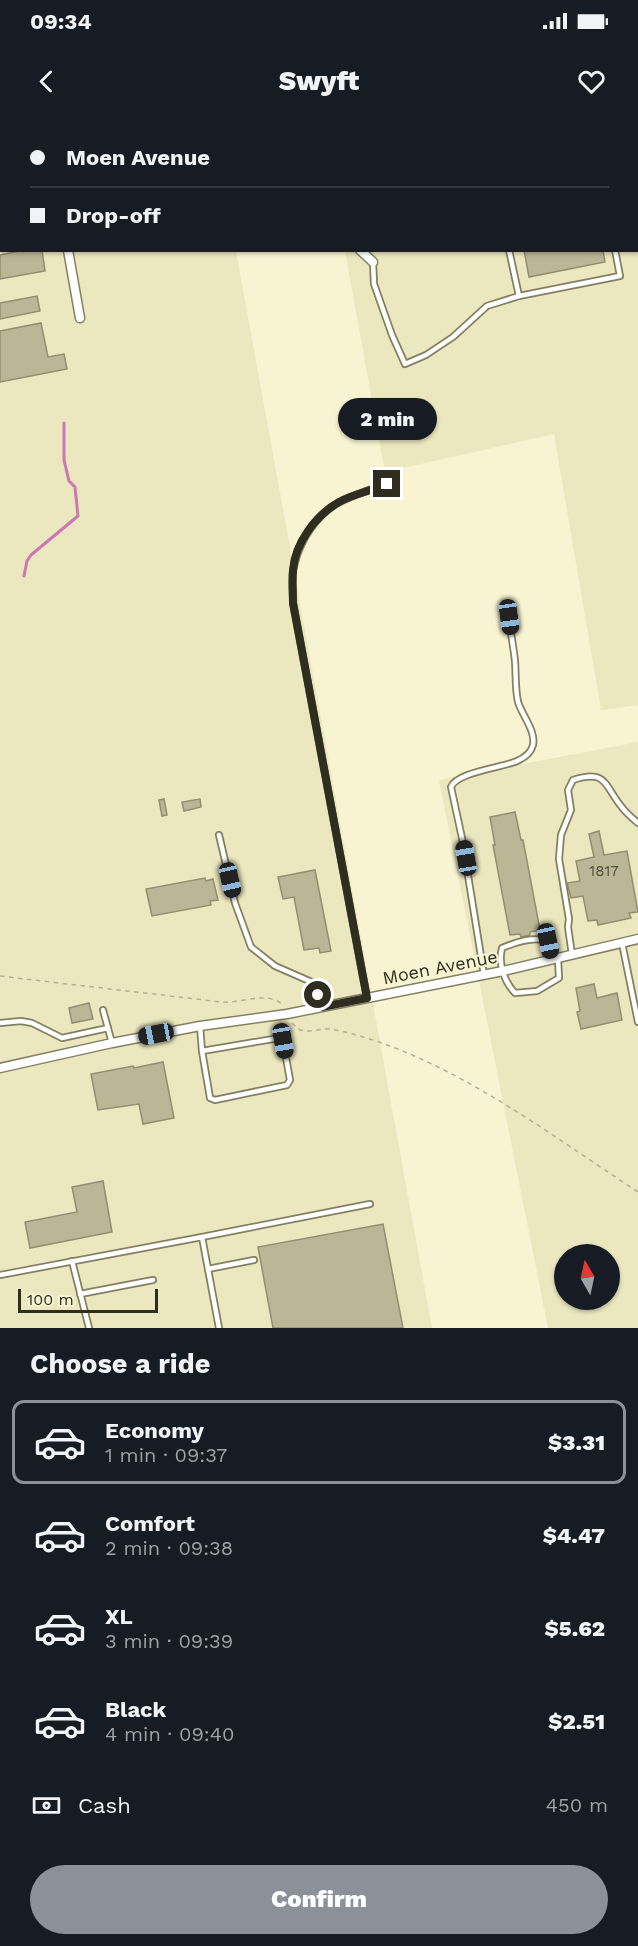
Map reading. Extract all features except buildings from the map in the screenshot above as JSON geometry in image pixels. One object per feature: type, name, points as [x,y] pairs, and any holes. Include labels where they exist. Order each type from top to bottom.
[{"type":"street","points":[[68,252],[80,318]]},
{"type":"street","points":[[362,252],[373,262]]},
{"type":"street","name":"Moen Avenue","points":[[0,1068],[200,1026],[287,1014],[484,975],[638,939]]},
{"type":"lane","points":[[509,252],[519,296]]},
{"type":"lane","points":[[373,262],[374,284],[405,364],[426,355],[453,337],[487,306],[519,296],[620,276],[615,252]]},
{"type":"lane","points":[[367,998],[293,603],[293,568],[300,544],[325,512],[339,502],[398,479]]},
{"type":"lane","points":[[484,975],[462,838],[451,787],[457,779],[465,775],[498,768],[519,760],[531,750],[533,744],[531,731],[517,697],[507,606]]},
{"type":"lane","points":[[572,955],[569,919],[562,889],[559,859],[561,836],[571,810],[568,790],[573,780],[588,775],[602,779],[611,789],[620,806],[638,823]]},
{"type":"lane","points":[[219,836],[235,903],[251,947],[275,966],[314,983],[322,1007]]},
{"type":"lane","points":[[535,938],[545,939],[555,959],[559,978],[537,991],[515,993],[507,984],[503,971],[502,948],[535,938]]},
{"type":"lane","points":[[622,943],[638,1022]]},
{"type":"lane","points":[[103,1010],[112,1043]]},
{"type":"lane","points":[[0,1023],[21,1021],[32,1023],[62,1038],[108,1028]]},
{"type":"lane","points":[[200,1026],[202,1051],[210,1098],[215,1100],[287,1085],[290,1080],[283,1041],[279,1038],[202,1051]]},
{"type":"lane","points":[[0,1275],[370,1204]]},
{"type":"lane","points":[[201,1237],[219,1328]]},
{"type":"lane","points":[[208,1269],[254,1260]]},
{"type":"lane","points":[[72,1261],[89,1328]]},
{"type":"lane","points":[[80,1294],[153,1280]]},
{"type":"path","points":[[0,976],[227,1003],[266,998],[277,1000],[298,1029],[309,1031],[328,1029],[346,1033],[398,1049],[437,1066],[477,1088],[638,1192]]},
{"type":"shaded area","points":[[0,252],[236,252],[432,1328],[0,1328]]},
{"type":"shaded area","points":[[345,252],[638,252],[638,705],[601,710],[554,434],[385,472]]},
{"type":"shaded area","points":[[638,742],[638,1328],[548,1328],[439,780]]},
{"type":"waterway","points":[[24,576],[27,561],[31,555],[78,516],[75,487],[69,481],[64,460],[64,423]]},
{"type":"route","points":[[318,995],[322,1007],[367,998],[293,603],[293,568],[300,544],[325,512],[339,502],[387,484]]}]
